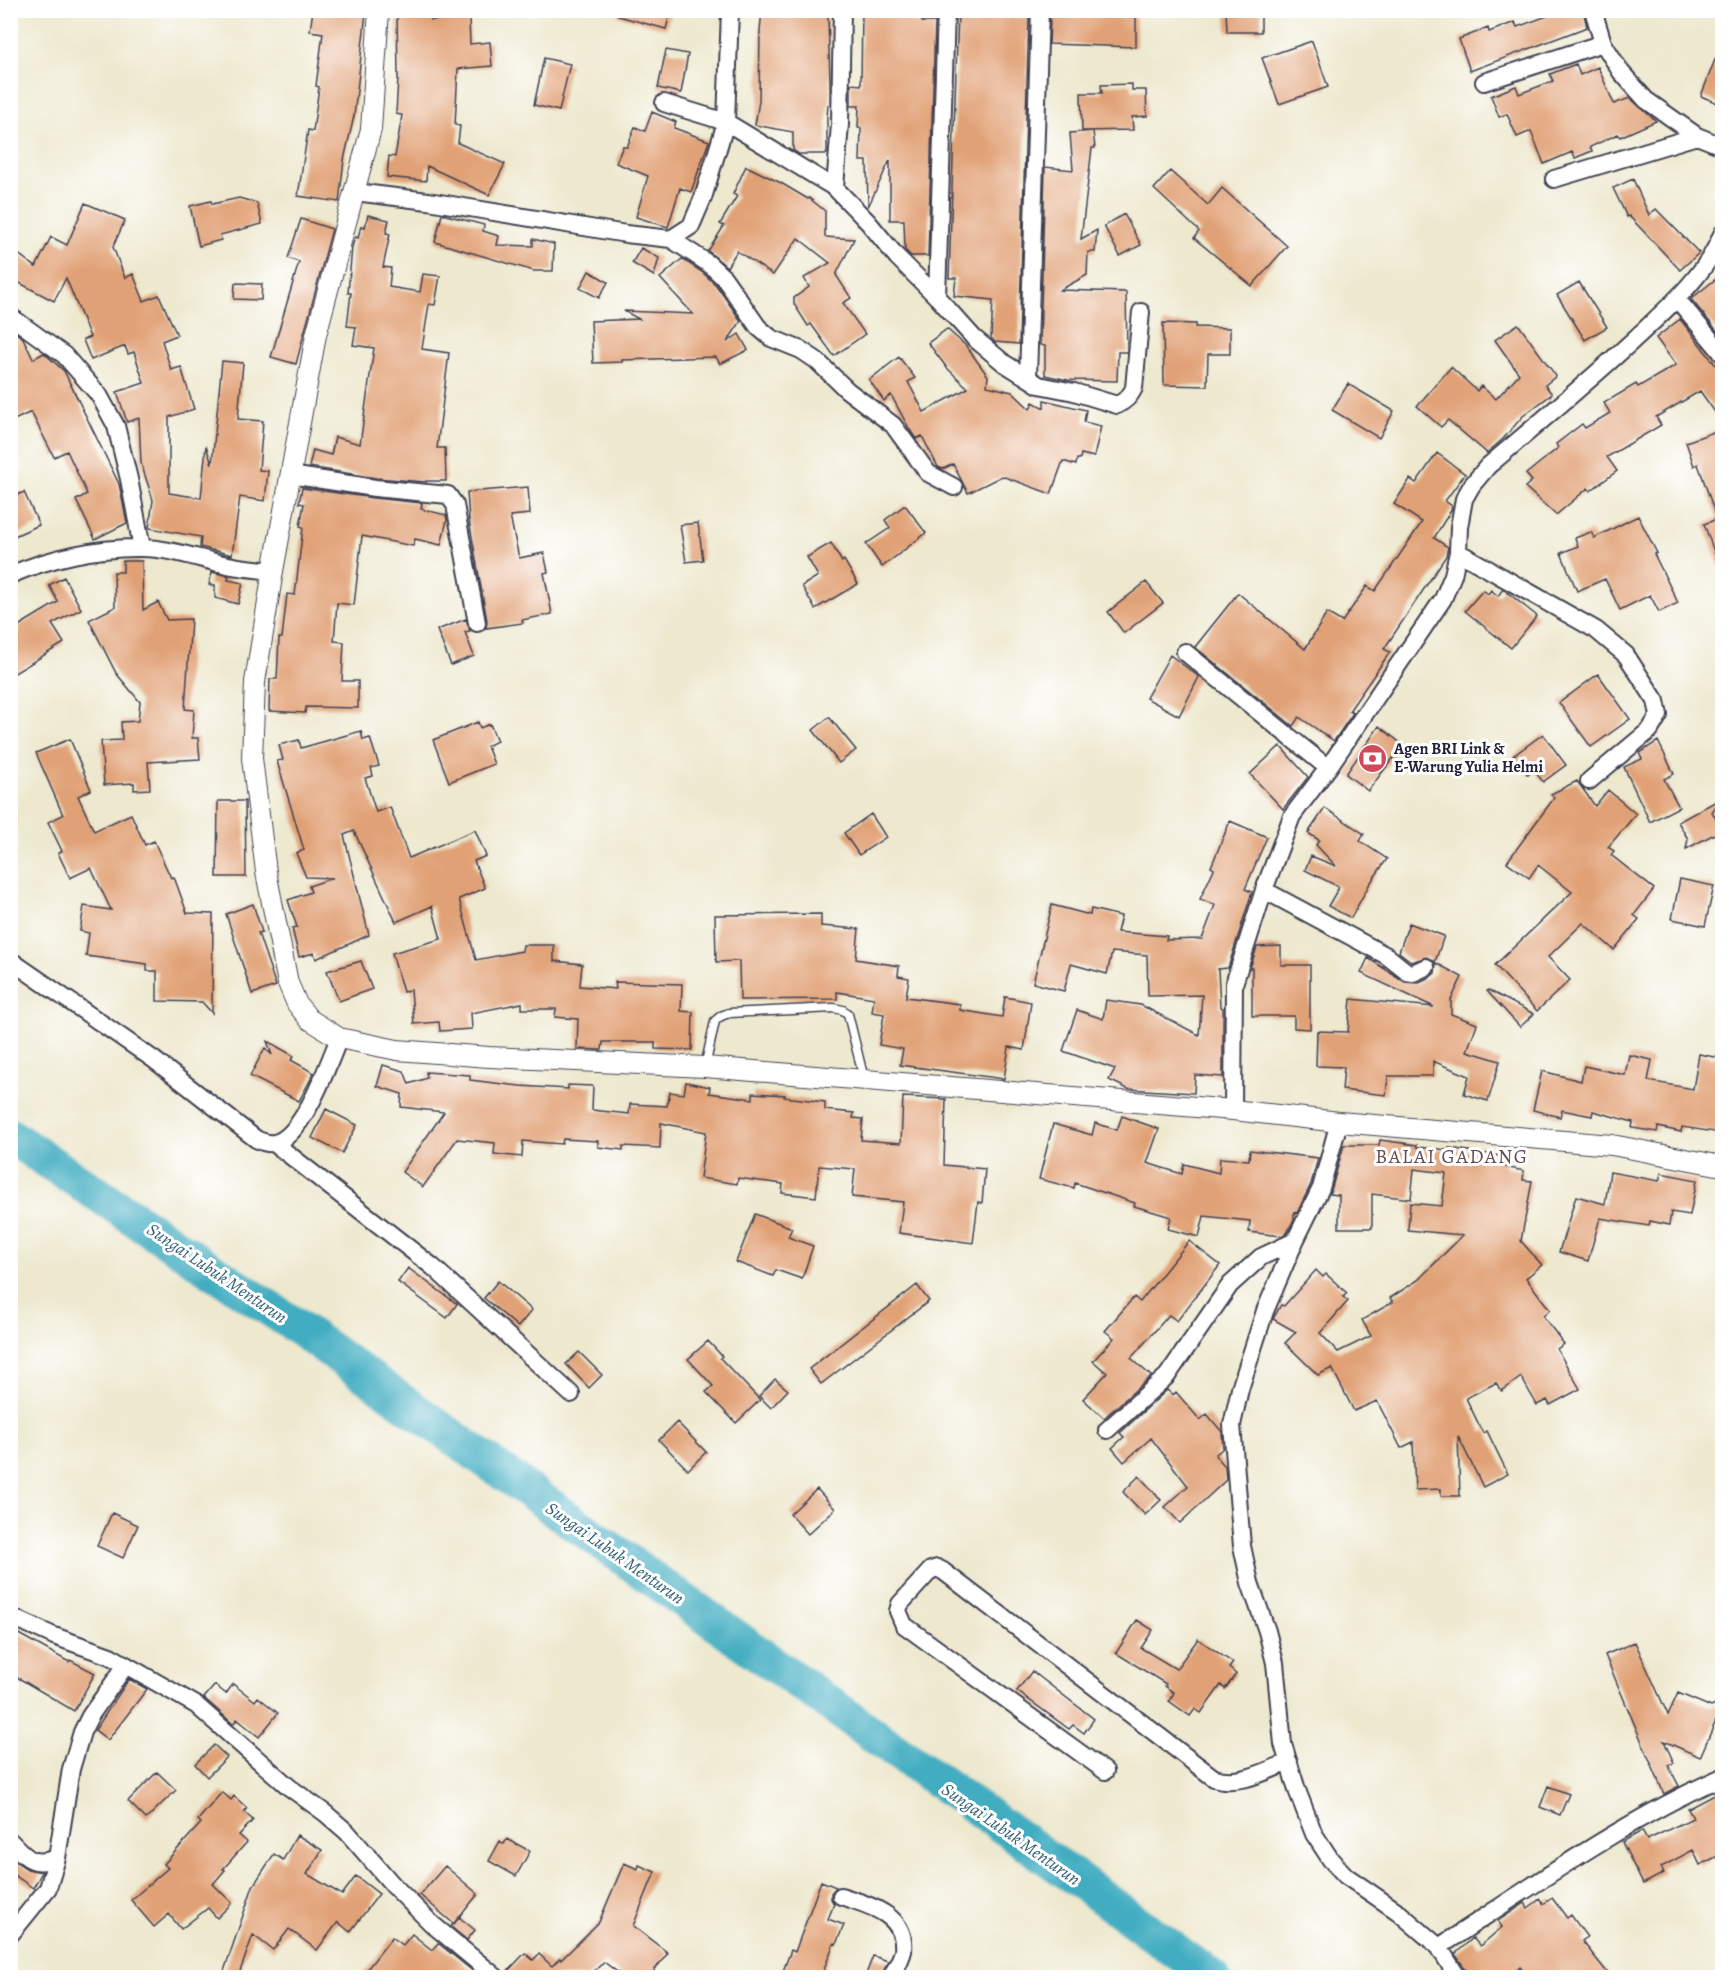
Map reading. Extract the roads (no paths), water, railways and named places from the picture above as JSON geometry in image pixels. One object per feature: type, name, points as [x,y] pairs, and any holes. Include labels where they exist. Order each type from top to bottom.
[{"type":"street","points":[[379,10],[371,129],[316,335],[255,682],[252,758],[266,872],[288,983],[297,1004],[309,1019],[339,1038],[397,1050],[489,1057],[705,1067],[1233,1110],[1339,1122],[1612,1145],[1722,1166]]},
{"type":"street","points":[[671,239],[691,226],[726,122],[730,10]]},
{"type":"street","points":[[834,188],[840,124],[842,10]]},
{"type":"street","points":[[937,297],[946,10]]},
{"type":"street","points":[[1028,377],[1040,10]]},
{"type":"street","points":[[1593,10],[1603,43],[1622,72],[1646,100],[1697,136],[1722,146]]},
{"type":"street","points":[[1484,82],[1603,43]]},
{"type":"street","points":[[664,103],[726,122],[834,188],[974,338],[1004,363],[1039,385],[1074,392],[1117,405],[1124,402],[1131,396],[1134,388],[1141,312]]},
{"type":"street","points":[[1554,179],[1697,136]]},
{"type":"street","points":[[355,192],[428,201],[626,234],[671,239],[709,264],[724,278],[758,327],[771,338],[801,350],[816,360],[848,390],[893,425],[928,473],[954,487]]},
{"type":"street","points":[[1233,1110],[1234,984],[1264,890],[1292,816],[1328,768],[1443,599],[1453,575],[1458,552],[1459,527],[1464,499],[1488,466],[1619,354],[1677,299],[1712,254],[1722,234]]},
{"type":"street","points":[[1677,299],[1722,353]]},
{"type":"street","points":[[10,316],[64,355],[99,395],[116,426],[142,548]]},
{"type":"street","points":[[290,475],[375,488],[448,495],[455,505],[477,623]]},
{"type":"street","points":[[10,575],[57,560],[94,552],[142,548],[182,553],[225,565],[273,571]]},
{"type":"street","points":[[1458,552],[1596,630],[1626,655],[1656,701],[1659,715],[1650,730],[1589,781]]},
{"type":"street","points":[[1185,652],[1328,768]]},
{"type":"street","points":[[1264,890],[1387,956],[1407,972],[1413,973],[1426,967]]},
{"type":"street","points":[[10,960],[153,1059],[264,1143],[274,1143],[280,1140],[292,1130],[310,1105],[320,1088],[339,1038]]},
{"type":"street","points":[[1339,1122],[1321,1188],[1265,1311],[1240,1389],[1232,1425],[1242,1546],[1250,1583],[1267,1631],[1275,1663],[1283,1744],[1314,1834],[1331,1860],[1346,1876],[1397,1911],[1439,1947],[1458,1977]]},
{"type":"street","points":[[274,1143],[434,1267],[571,1394]]},
{"type":"street","points":[[1107,1430],[1167,1376],[1230,1285],[1261,1257],[1295,1241]]},
{"type":"street","points":[[1105,1771],[904,1625],[898,1611],[900,1604],[931,1570],[937,1568],[943,1571],[1214,1778],[1226,1782],[1236,1781],[1289,1762]]},
{"type":"street","points":[[10,1616],[54,1636],[110,1656],[196,1705],[289,1787],[347,1832],[393,1885],[432,1924],[497,1977]]},
{"type":"street","points":[[13,1932],[48,1888],[57,1858],[65,1794],[82,1732],[90,1716],[126,1665]]},
{"type":"street","points":[[1439,1947],[1606,1839],[1701,1786],[1722,1777]]},
{"type":"street","points":[[10,1840],[35,1862],[44,1863],[57,1858]]},
{"type":"street","points":[[841,1896],[882,1911],[896,1922],[901,1931],[903,1953],[891,1977]]},
{"type":"lane","points":[[705,1067],[716,1021],[729,1012],[834,1008],[849,1014],[864,1080]]},
{"type":"waterway","name":"Sungai Lubuk Menturun","points":[[10,1136],[293,1324],[1073,1876],[1213,1978]]},
{"type":"place","name":"Agen BRI Link & E-Warung Yulia Helmi","points":[[1373,758]]},
{"type":"district","name":"BALAI GADANG","points":[[1452,1156]]}]
